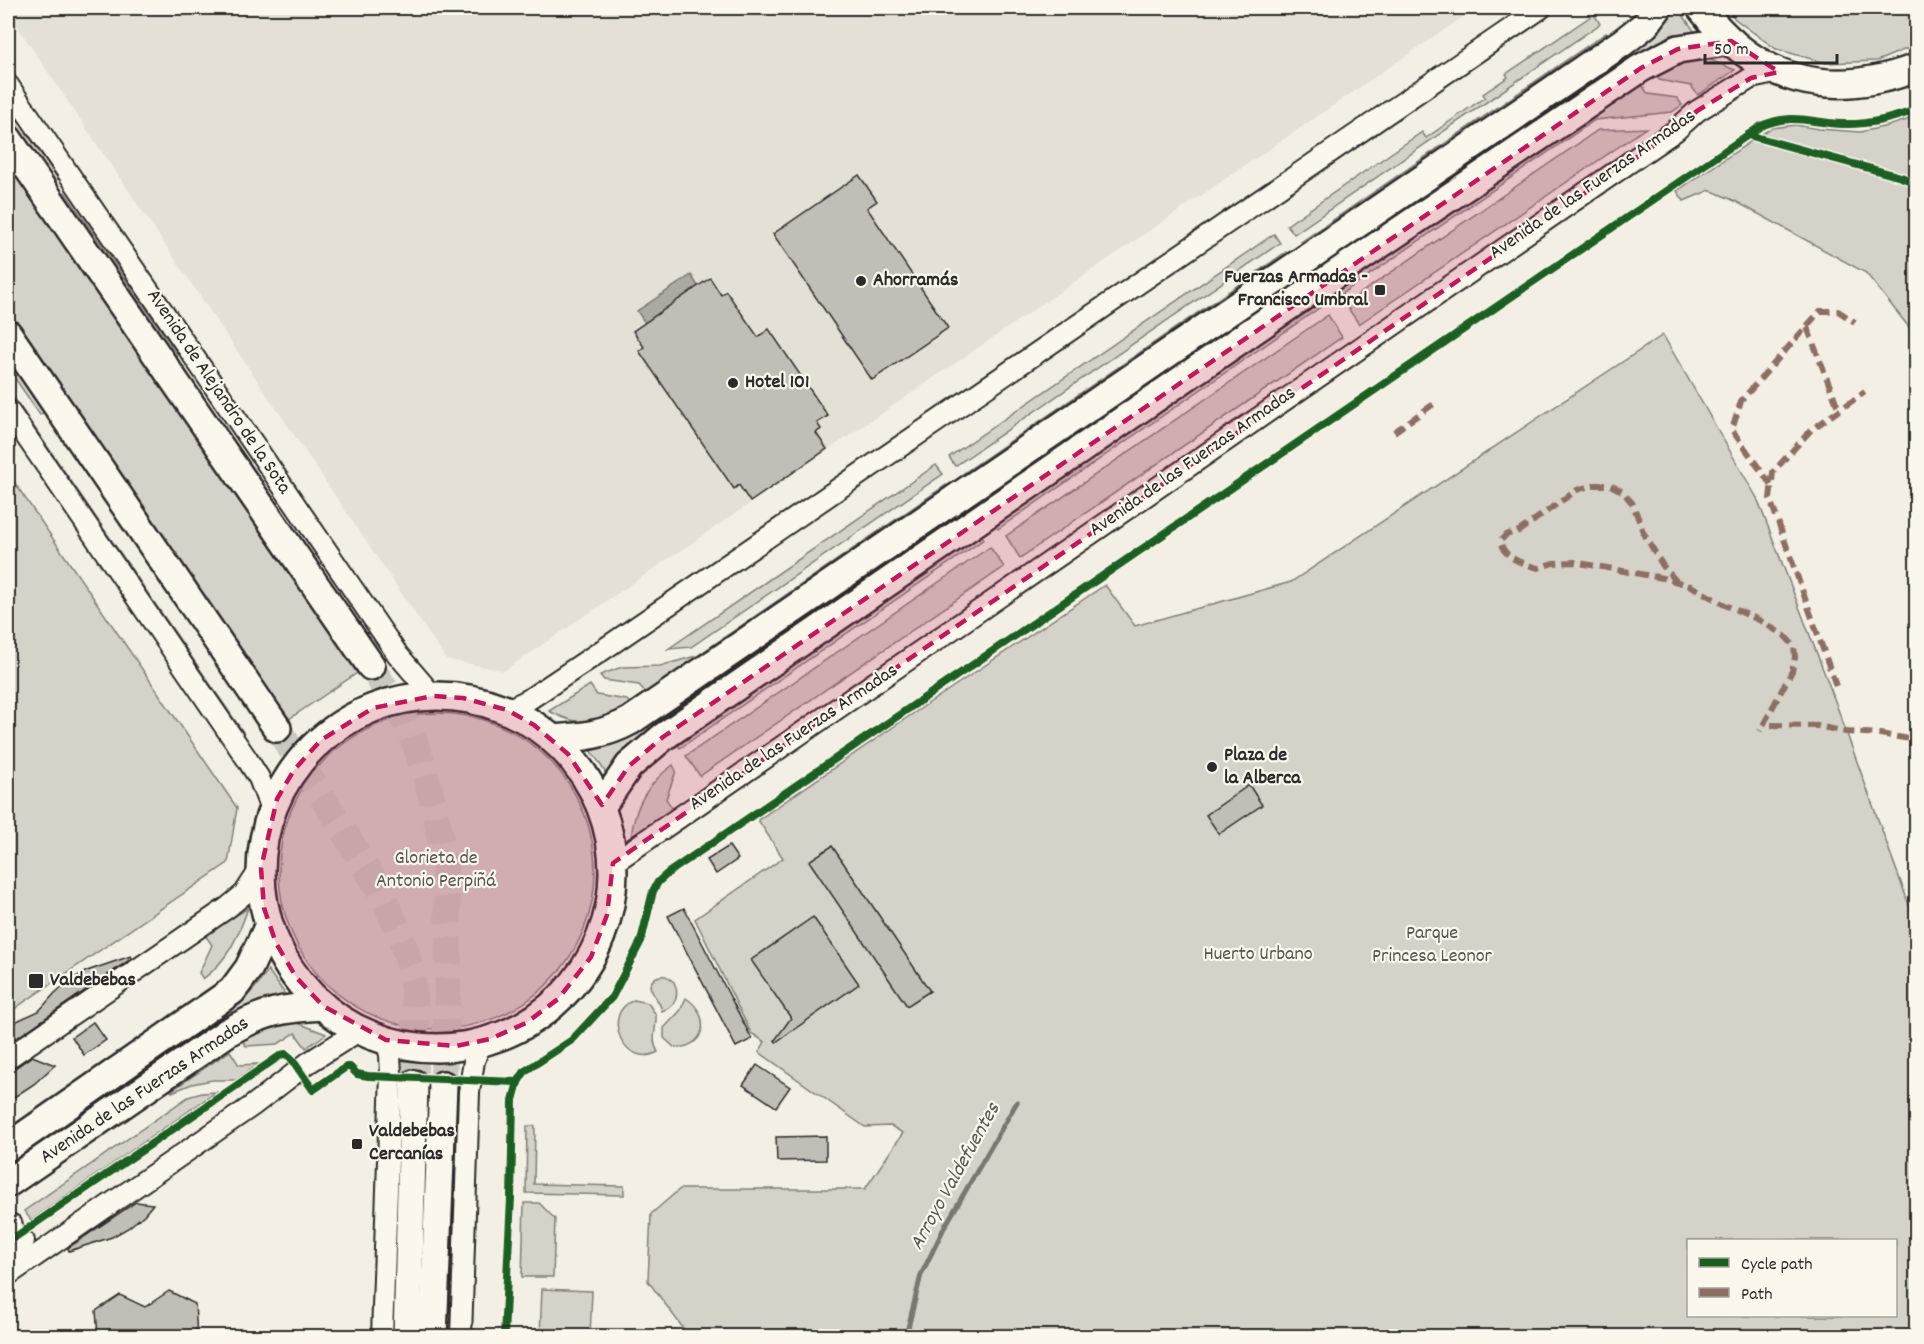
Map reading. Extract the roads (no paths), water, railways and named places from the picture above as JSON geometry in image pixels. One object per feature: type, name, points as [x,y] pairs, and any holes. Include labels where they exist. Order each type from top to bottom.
[{"type":"street","points":[[507,710],[528,700],[610,645],[1541,8]]},
{"type":"street","points":[[553,739],[597,735],[630,721],[1623,42],[1646,24],[1658,8]]},
{"type":"street","points":[[1701,8],[1731,41],[1752,59],[1779,72],[1813,82],[1848,84],[1883,80],[1917,68]]},
{"type":"street","points":[[601,807],[629,766],[663,737],[1631,74],[1653,60],[1678,49],[1731,41]]},
{"type":"street","name":"Avenida de las Fuerzas Armadas","points":[[613,863],[1675,131],[1697,111],[1751,78],[1779,72]]},
{"type":"street","name":"Avenida de Alejandro de la Sota","points":[[8,85],[398,655],[433,696]]},
{"type":"street","name":"Avenida de Alejandro de la Sota","points":[[8,139],[371,666]]},
{"type":"street","points":[[8,334],[277,728]]},
{"type":"street","points":[[8,410],[247,759],[258,778],[272,812]]},
{"type":"street","points":[[433,696],[463,698],[507,710],[553,739],[581,770],[601,807],[610,838],[613,863],[612,885],[607,915],[591,957],[558,999],[526,1023],[507,1033],[481,1042],[435,1048],[412,1046],[386,1040],[360,1030],[323,1006],[309,993],[290,969],[269,925],[261,888],[261,868],[264,839],[283,787],[307,754],[338,727],[373,708],[412,698],[433,696]]},
{"type":"street","points":[[8,1058],[227,908],[244,894],[261,868]]},
{"type":"street","name":"Avenida de las Fuerzas Armadas","points":[[8,1147],[232,991],[249,968],[269,925]]},
{"type":"street","name":"Avenida de las Fuerzas Armadas","points":[[8,1183],[228,1032],[252,1018],[273,1011],[323,1006]]},
{"type":"street","points":[[8,1275],[252,1106],[308,1063],[360,1030]]},
{"type":"street","points":[[382,1336],[391,1072],[386,1040]]},
{"type":"street","points":[[461,1336],[469,1092],[474,1061],[481,1042]]},
{"type":"street","points":[[408,1336],[414,1084]]},
{"type":"street","points":[[433,1336],[443,1085]]},
{"type":"waterway","name":"Arroyo Valdefuentes","points":[[906,1336],[921,1275],[944,1228],[1017,1102]]},
{"type":"tunnel","points":[[371,666],[412,736],[437,822],[447,896],[448,934],[443,1085]]},
{"type":"tunnel","points":[[277,728],[364,863],[398,929],[407,957],[413,988],[414,1084]]},
{"type":"place","name":"Ahorramás","points":[[861,281]]},
{"type":"place","name":"Fuerzas Armadas - Francisco Umbral","points":[[1380,290]]},
{"type":"place","name":"Hotel 101","points":[[733,383]]},
{"type":"place","name":"Plaza de la Alberca","points":[[1212,767]]},
{"type":"place","name":"Valdebebas","points":[[36,981]]},
{"type":"place","name":"Valdebebas Cercanías","points":[[357,1144]]},
{"type":"park label","name":"Glorieta de Antonio Perpiñá","points":[[436,870]]},
{"type":"park label","name":"Parque Princesa Leonor","points":[[1432,946]]},
{"type":"park label","name":"Huerto Urbano","points":[[1258,955]]}]
